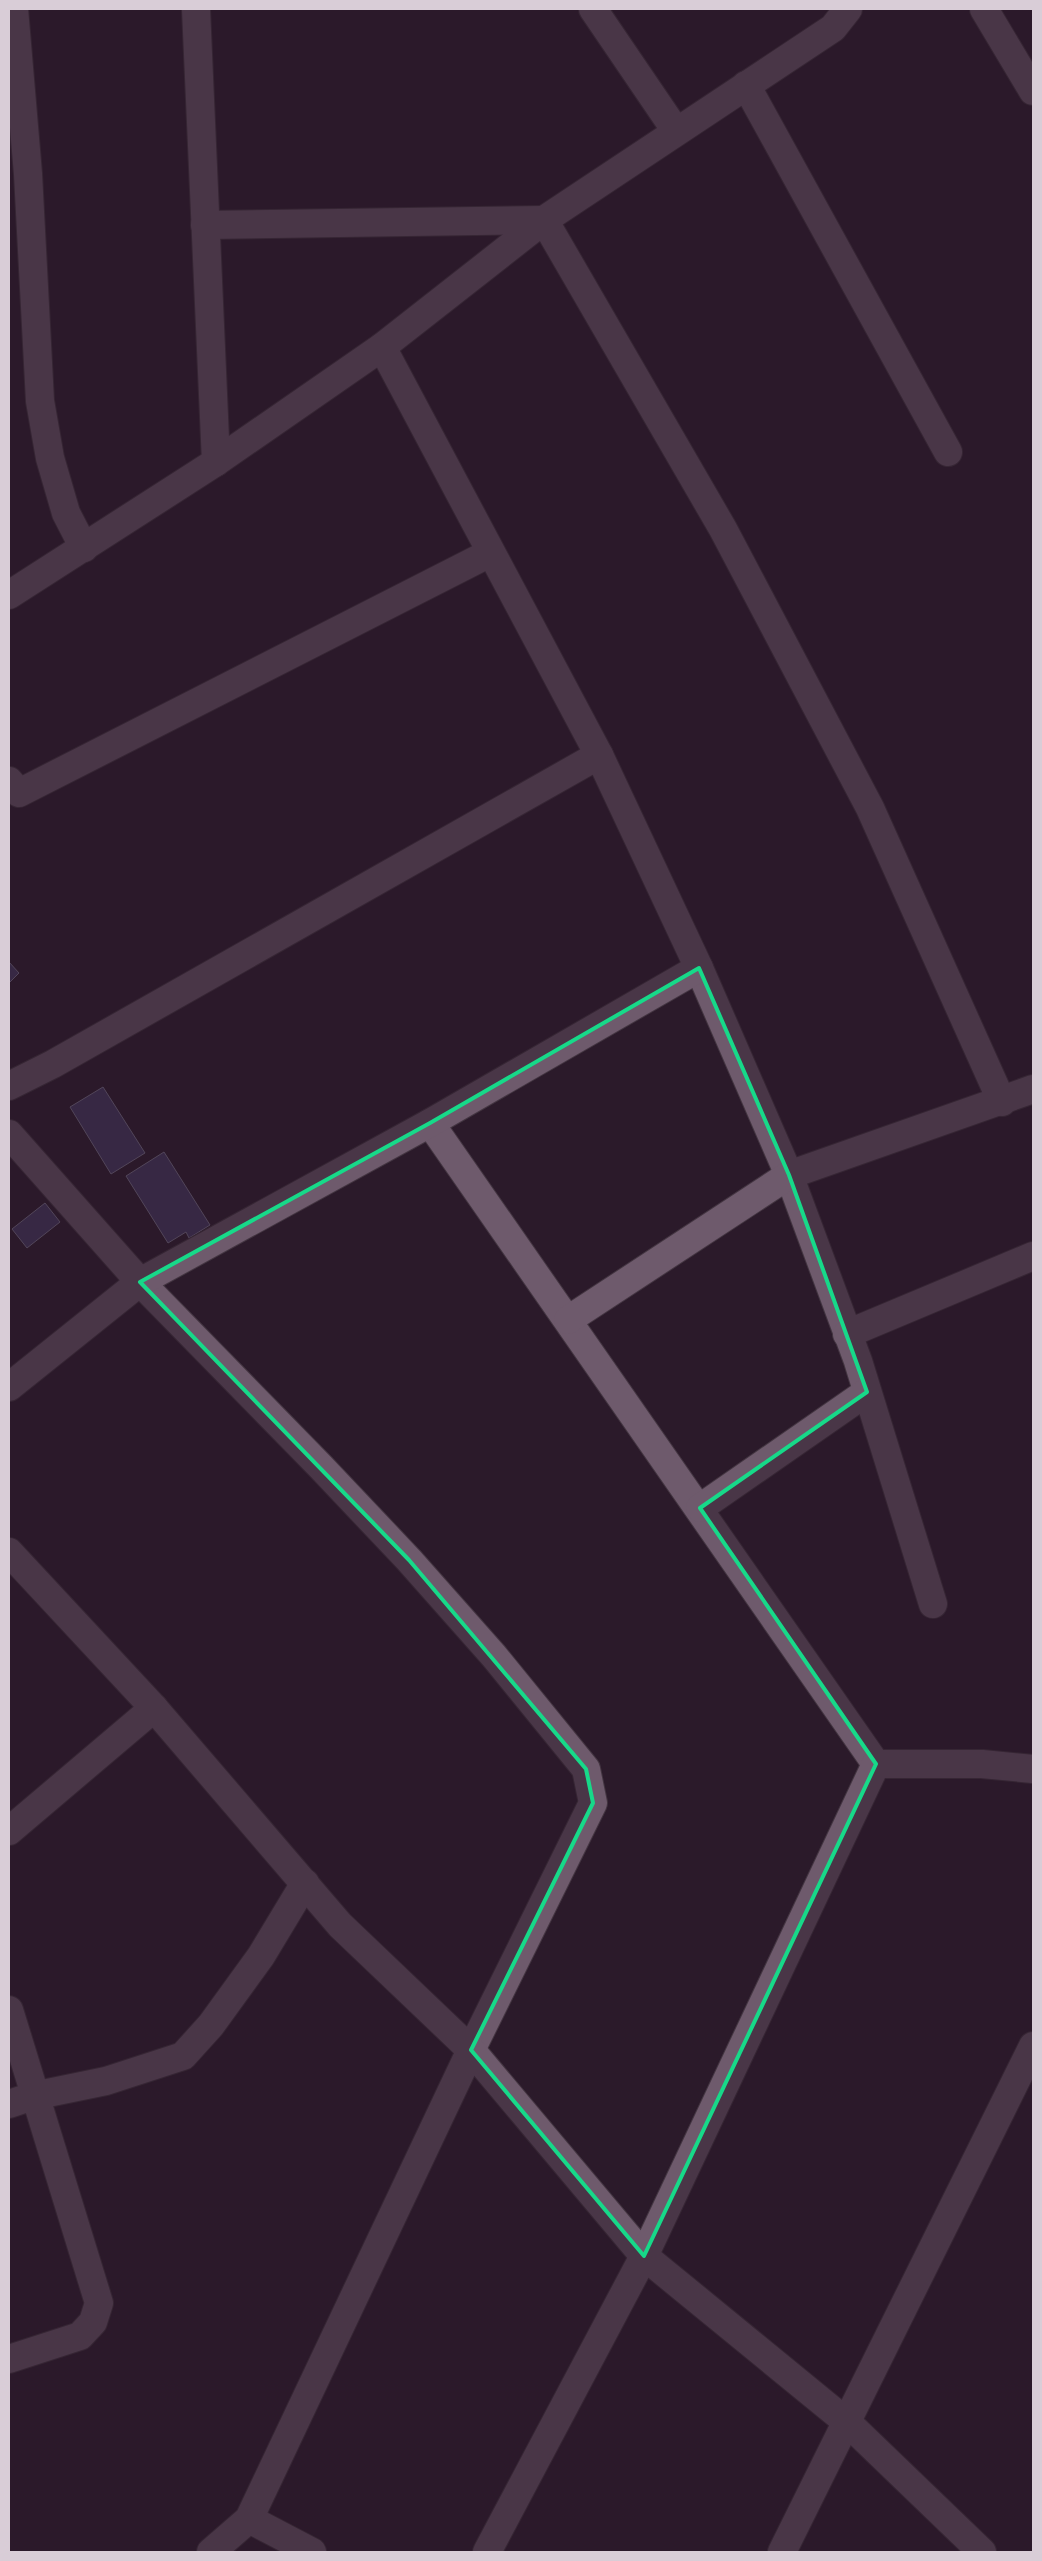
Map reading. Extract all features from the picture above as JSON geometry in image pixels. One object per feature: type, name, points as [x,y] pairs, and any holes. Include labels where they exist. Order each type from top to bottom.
[{"type":"street","points":[[14,9],[28,174],[40,401],[50,458],[66,513],[84,548]]},
{"type":"street","points":[[196,9],[216,462]]},
{"type":"street","points":[[593,9],[676,131]]},
{"type":"street","points":[[984,9],[1033,91]]},
{"type":"street","points":[[9,594],[84,548],[216,462],[382,347],[544,220],[746,85],[834,15]]},
{"type":"street","points":[[746,85],[948,452]]},
{"type":"street","points":[[205,225],[544,220]]},
{"type":"street","points":[[544,220],[723,529],[865,800],[1002,1102]]},
{"type":"street","points":[[382,347],[600,756],[699,968],[789,1175],[867,1392],[934,1604]]},
{"type":"street","points":[[9,781],[20,794],[490,552]]},
{"type":"street","points":[[9,1086],[62,1059],[600,756]]},
{"type":"street","points":[[9,1387],[140,1282],[430,1122],[699,968]]},
{"type":"street","points":[[568,1320],[789,1175],[1002,1102],[1033,1089]]},
{"type":"street","points":[[430,1122],[700,1508],[876,1764]]},
{"type":"street","points":[[9,1134],[140,1282],[322,1467],[409,1560],[500,1664],[586,1768],[593,1803],[471,2050],[249,2519],[211,2552]]},
{"type":"street","points":[[847,1334],[1033,1256]]},
{"type":"street","points":[[700,1508],[867,1392]]},
{"type":"street","points":[[9,1552],[154,1708],[340,1925],[471,2050],[644,2256],[848,2423],[982,2552]]},
{"type":"street","points":[[9,1831],[154,1708]]},
{"type":"street","points":[[876,1764],[982,1764],[1033,1769]]},
{"type":"street","points":[[487,2552],[644,2256],[876,1764]]},
{"type":"street","points":[[21,2100],[106,2081],[183,2056],[211,2025],[261,1956],[305,1883]]},
{"type":"street","points":[[9,2010],[21,2100],[98,2304],[93,2322],[80,2336],[9,2359]]},
{"type":"street","points":[[782,2552],[848,2423],[1033,2046]]},
{"type":"street","points":[[249,2519],[312,2552]]},
{"type":"highlighted area","points":[[699,968],[789,1175],[867,1392],[700,1508],[876,1764],[644,2256],[471,2050],[593,1803],[586,1769],[409,1560],[140,1282],[430,1123]]},
{"type":"building","points":[[9,962],[19,973],[9,983]]},
{"type":"building","points":[[103,1087],[145,1153],[111,1174],[70,1107]]},
{"type":"building","points":[[164,1152],[210,1225],[189,1238],[186,1232],[168,1243],[126,1176]]},
{"type":"building","points":[[45,1203],[60,1222],[27,1248],[12,1229]]}]
